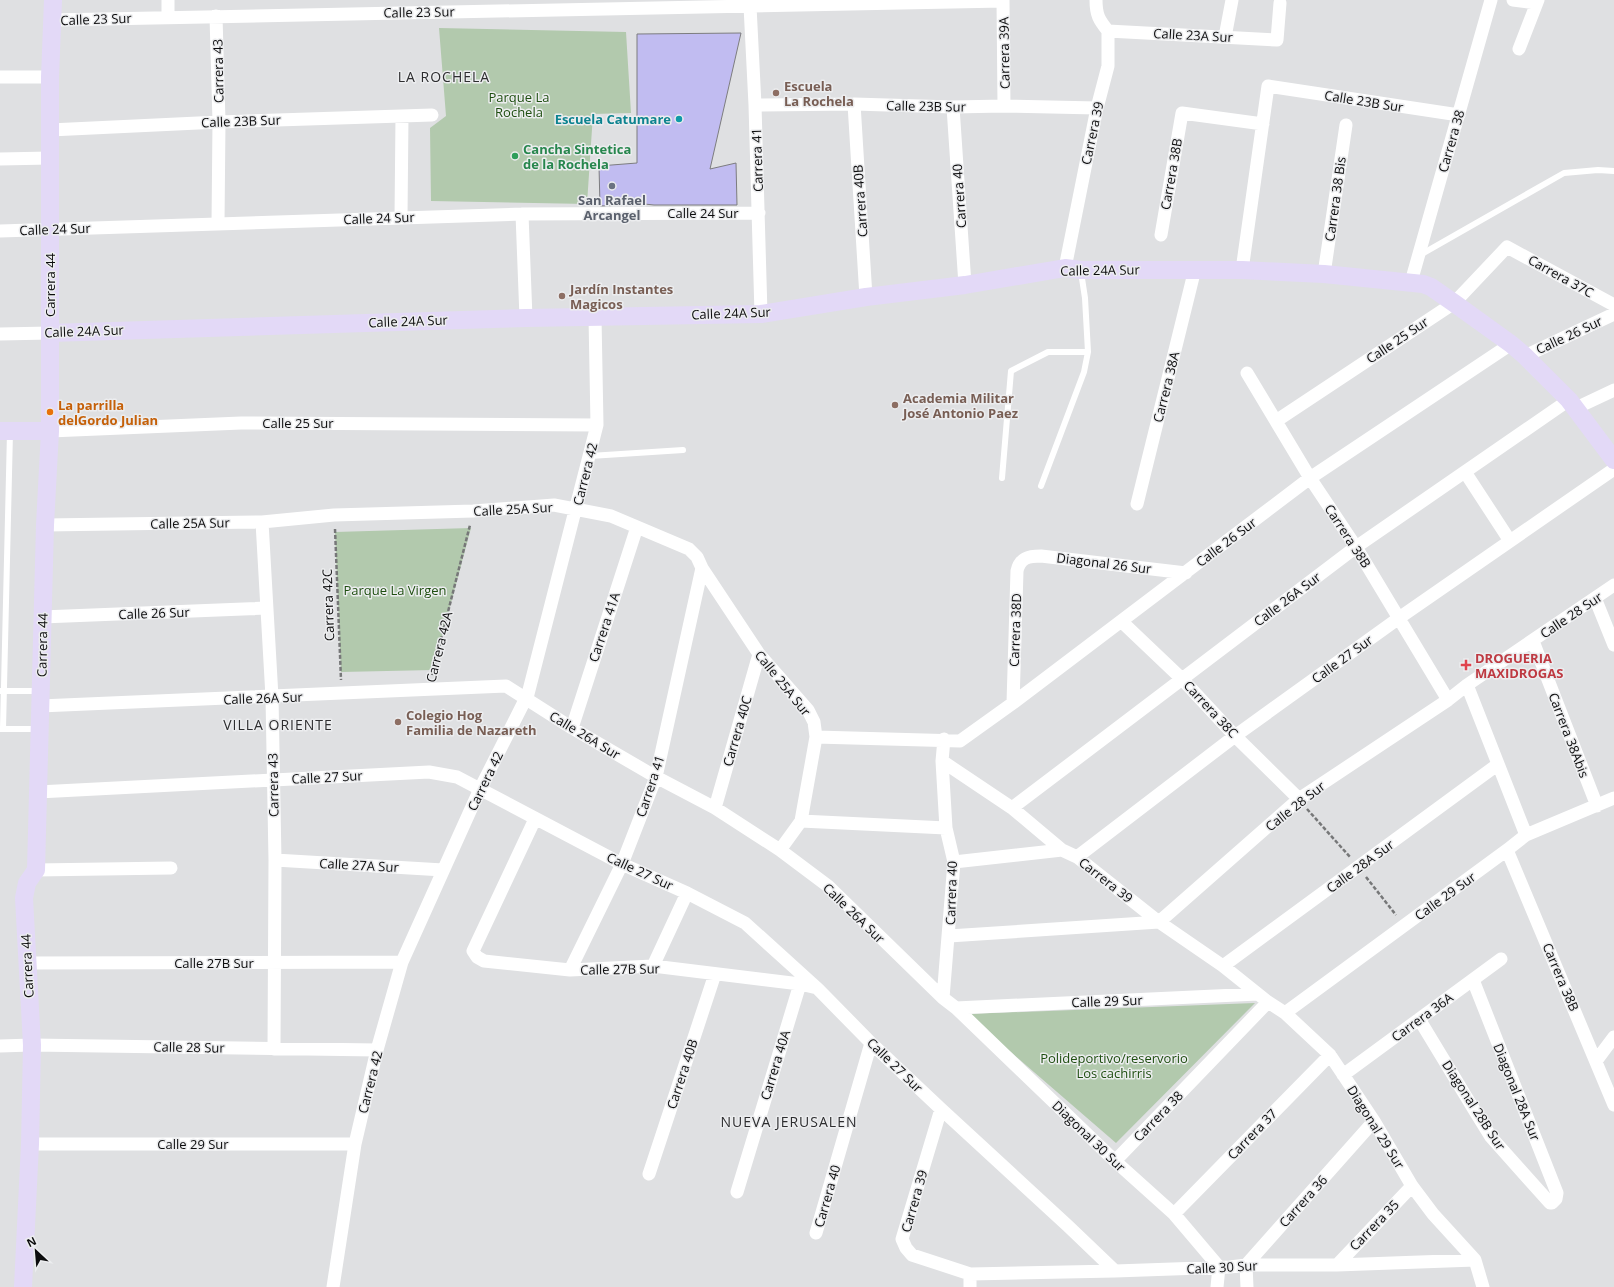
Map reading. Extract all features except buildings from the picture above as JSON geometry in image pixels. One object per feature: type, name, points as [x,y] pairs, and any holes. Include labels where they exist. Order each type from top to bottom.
[{"type":"street","name":"Carrera 44","points":[[23,1287],[30,1144],[32,1045],[26,963],[24,898],[27,883],[36,870],[42,617],[50,431],[50,77],[53,0]]},
{"type":"street","points":[[168,0],[168,17]]},
{"type":"street","name":"Calle 23 Sur","points":[[52,20],[216,16],[448,6],[695,3],[750,6],[796,2],[1003,0]]},
{"type":"street","name":"Carrera 39A","points":[[1003,0],[1004,106]]},
{"type":"street","points":[[1096,0],[1096,11],[1100,22],[1108,31]]},
{"type":"street","points":[[1225,37],[1232,0]]},
{"type":"street","name":"Carrera 38","points":[[1411,282],[1491,0]]},
{"type":"street","points":[[1513,0],[1537,1],[1519,49]]},
{"type":"street","name":"Calle 23A Sur","points":[[1108,31],[1277,40],[1280,3]]},
{"type":"street","name":"Carrera 41","points":[[750,6],[759,213],[761,314]]},
{"type":"street","name":"Carrera 43","points":[[216,16],[219,122],[218,223]]},
{"type":"street","name":"Carrera 39","points":[[1073,269],[1097,108],[1108,66],[1108,31]]},
{"type":"street","points":[[0,77],[50,77]]},
{"type":"street","name":"Calle 23B Sur","points":[[1263,124],[1268,86],[1459,115]]},
{"type":"street","name":"Calle 23B Sur","points":[[755,105],[854,104],[953,107],[1004,106],[1097,108]]},
{"type":"street","name":"Carrera 40B","points":[[854,104],[866,297]]},
{"type":"street","name":"Carrera 40","points":[[953,107],[965,285]]},
{"type":"street","name":"Carrera 38B","points":[[1161,235],[1182,114],[1263,124]]},
{"type":"street","name":"Calle 23B Sur","points":[[50,130],[219,122],[432,115]]},
{"type":"street","points":[[401,217],[402,116]]},
{"type":"street","points":[[1242,270],[1263,124]]},
{"type":"street","name":"Carrera 38 Bis","points":[[1324,274],[1346,125]]},
{"type":"street","points":[[0,159],[50,158]]},
{"type":"street","name":"Calle 24 Sur","points":[[0,231],[50,228],[522,214],[759,213]]},
{"type":"street","points":[[522,214],[526,318]]},
{"type":"street","name":"Calle 25 Sur","points":[[1276,421],[1454,303],[1507,247]]},
{"type":"street","name":"Carrera 37C","points":[[1507,247],[1614,306]]},
{"type":"street","name":"Calle 24A Sur","points":[[0,334],[526,318],[761,314],[866,297],[965,285],[1073,269],[1194,269],[1324,274],[1411,282],[1431,287],[1454,303]]},
{"type":"street","name":"Carrera 38A","points":[[1137,504],[1194,269]]},
{"type":"street","points":[[1454,303],[1518,350],[1573,404],[1614,460]]},
{"type":"street","name":"Calle 26 Sur","points":[[944,739],[960,741],[1013,703],[1310,478],[1518,350],[1614,314]]},
{"type":"street","name":"Carrera 42","points":[[333,1287],[355,1144],[378,1050],[402,962],[480,790],[528,694],[597,425],[595,317]]},
{"type":"street","name":"Carrera 38B","points":[[1247,373],[1310,478],[1356,548],[1448,700]]},
{"type":"street","name":"Calle 26A Sur","points":[[1012,808],[1356,548],[1465,472],[1573,404],[1614,390]]},
{"type":"street","name":"Calle 25 Sur","points":[[5,431],[50,431],[240,423],[597,425]]},
{"type":"street","name":"Calle 27 Sur","points":[[1077,857],[1235,736],[1399,618],[1614,469]]},
{"type":"street","points":[[1465,472],[1510,541]]},
{"type":"street","name":"Calle 25A Sur","points":[[45,526],[262,522],[334,515],[473,511],[554,505],[611,516],[690,549],[697,557],[702,568],[759,654],[808,710],[814,722],[816,737]]},
{"type":"street","name":"Carrera 43","points":[[262,522],[272,697],[276,860],[274,1048]]},
{"type":"street","name":"Carrera 41A","points":[[572,728],[637,527]]},
{"type":"street","name":"Diagonal 26 Sur","points":[[1023,560],[1030,556],[1041,556],[1186,573]]},
{"type":"street","name":"Carrera 38D","points":[[1013,703],[1017,571],[1023,560]]},
{"type":"street","name":"Carrera 41","points":[[570,970],[622,864],[656,777],[702,568]]},
{"type":"street","name":"Calle 28 Sur","points":[[1159,922],[1298,799],[1448,700],[1467,685],[1614,585]]},
{"type":"street","points":[[1595,598],[1614,645]]},
{"type":"street","name":"Calle 26 Sur","points":[[42,617],[266,608]]},
{"type":"street","name":"Carrera 38C","points":[[1121,621],[1182,679],[1235,736],[1298,799]]},
{"type":"street","name":"Carrera 38Abis","points":[[1533,641],[1597,806]]},
{"type":"street","name":"Carrera 40C","points":[[715,808],[759,654]]},
{"type":"street","points":[[1467,685],[1497,765],[1526,835]]},
{"type":"street","name":"Calle 26A Sur","points":[[41,698],[272,697],[506,686],[572,728],[656,777],[715,808],[780,850],[828,886],[943,998],[956,1008]]},
{"type":"street","points":[[780,850],[801,821],[816,737],[944,739]]},
{"type":"street","name":"Carrera 40","points":[[943,998],[954,862],[946,828],[942,761],[944,739]]},
{"type":"street","name":"Carrera 39","points":[[942,761],[1012,808],[1062,850],[1077,857],[1159,922],[1223,966],[1263,998]]},
{"type":"street","name":"Calle 28A Sur","points":[[1223,966],[1497,765]]},
{"type":"street","name":"Calle 27 Sur","points":[[38,792],[429,772],[457,777],[622,864],[745,923],[818,989],[940,1109],[1068,1226],[1115,1272]]},
{"type":"street","name":"Calle 29 Sur","points":[[1285,1013],[1526,835],[1614,798]]},
{"type":"street","name":"Calle 27B Sur","points":[[535,819],[473,951],[477,957],[484,961],[570,970],[653,966],[800,984],[818,989]]},
{"type":"street","points":[[801,821],[946,828]]},
{"type":"street","points":[[954,862],[1062,850]]},
{"type":"street","name":"Carrera 38B","points":[[1507,850],[1614,1105]]},
{"type":"street","name":"Calle 27A Sur","points":[[276,860],[444,870]]},
{"type":"street","points":[[36,870],[171,868]]},
{"type":"street","points":[[653,966],[687,894]]},
{"type":"street","points":[[949,936],[1159,922]]},
{"type":"street","name":"Carrera 36A","points":[[1343,1075],[1501,959]]},
{"type":"street","name":"Calle 27B Sur","points":[[26,963],[402,962]]},
{"type":"street","name":"Carrera 40B","points":[[649,1174],[715,974]]},
{"type":"street","name":"Diagonal 28A Sur","points":[[1473,980],[1558,1193],[1556,1199],[1552,1203]]},
{"type":"street","name":"Carrera 40A","points":[[737,1192],[800,984]]},
{"type":"street","name":"Carrera 38","points":[[1115,1161],[1263,998]]},
{"type":"street","name":"Calle 29 Sur","points":[[956,1008],[1263,998]]},
{"type":"street","name":"Diagonal 29 Sur","points":[[1263,998],[1285,1013],[1330,1055],[1374,1121],[1412,1186],[1433,1214],[1475,1260]]},
{"type":"street","name":"Diagonal 30 Sur","points":[[956,1008],[1115,1161],[1174,1214],[1219,1267]]},
{"type":"street","name":"Diagonal 28B Sur","points":[[1419,1019],[1491,1137],[1550,1203],[1552,1203]]},
{"type":"street","points":[[1596,1061],[1614,1037]]},
{"type":"street","name":"Carrera 40","points":[[816,1234],[872,1043]]},
{"type":"street","name":"Calle 28 Sur","points":[[0,1046],[32,1045],[378,1050]]},
{"type":"street","name":"Carrera 37","points":[[1174,1214],[1330,1055]]},
{"type":"street","name":"Carrera 39","points":[[940,1109],[902,1239],[906,1248],[912,1255],[970,1281]]},
{"type":"street","name":"Carrera 36","points":[[1246,1265],[1374,1121]]},
{"type":"street","name":"Calle 29 Sur","points":[[30,1144],[355,1144]]},
{"type":"street","name":"Carrera 35","points":[[1337,1265],[1412,1186]]},
{"type":"street","points":[[1475,1260],[1483,1287]]},
{"type":"street","name":"Calle 30 Sur","points":[[970,1281],[1246,1265],[1337,1265],[1475,1260]]},
{"type":"street","points":[[1246,1265],[1247,1287]]},
{"type":"street","points":[[1217,1287],[1219,1267]]},
{"type":"lane","points":[[1419,255],[1564,173],[1598,170],[1614,171]]},
{"type":"lane","points":[[1041,486],[1084,372],[1088,352],[1085,298],[1073,269]]},
{"type":"lane","points":[[1002,478],[1011,371],[1048,352],[1088,352]]},
{"type":"lane","points":[[5,431],[1,729],[40,729]]},
{"type":"lane","points":[[590,456],[683,450]]},
{"type":"lane","points":[[2,691],[41,698]]},
{"type":"path","name":"Carrera 42A","points":[[428,690],[473,511]]},
{"type":"path","name":"Carrera 42C","points":[[334,515],[342,694]]},
{"type":"green space","name":"Parque La Rochela","points":[[439,28],[626,32],[631,113],[593,114],[587,204],[431,201],[430,128],[446,116]]},
{"type":"green space","name":"Parque La Virgen","points":[[471,528],[433,670],[341,672],[335,532]]},
{"type":"green space","name":"Polideportivo/reservorio Los cachirris","points":[[1255,1003],[1116,1143],[967,1014]]},
{"type":"place","name":"Escuela La Rochela","points":[[776,93]]},
{"type":"place","name":"Escuela Catumare","points":[[679,119]]},
{"type":"place","name":"Cancha Sintetica de la Rochela","points":[[515,156]]},
{"type":"place","name":"San Rafael Arcangel","points":[[612,186]]},
{"type":"place","name":"Jardín Instantes Magicos","points":[[562,296]]},
{"type":"place","name":"Academia Militar José Antonio Paez","points":[[895,405]]},
{"type":"place","name":"La parrilla delGordo Julian","points":[[50,412]]},
{"type":"place","name":"DROGUERIA MAXIDROGAS","points":[[1466,665]]},
{"type":"place","name":"Colegio Hog Familia de Nazareth","points":[[398,722]]},
{"type":"district","name":"LA ROCHELA","points":[[444,77]]},
{"type":"district","name":"VILLA ORIENTE","points":[[278,725]]},
{"type":"district","name":"NUEVA JERUSALEN","points":[[789,1122]]}]
